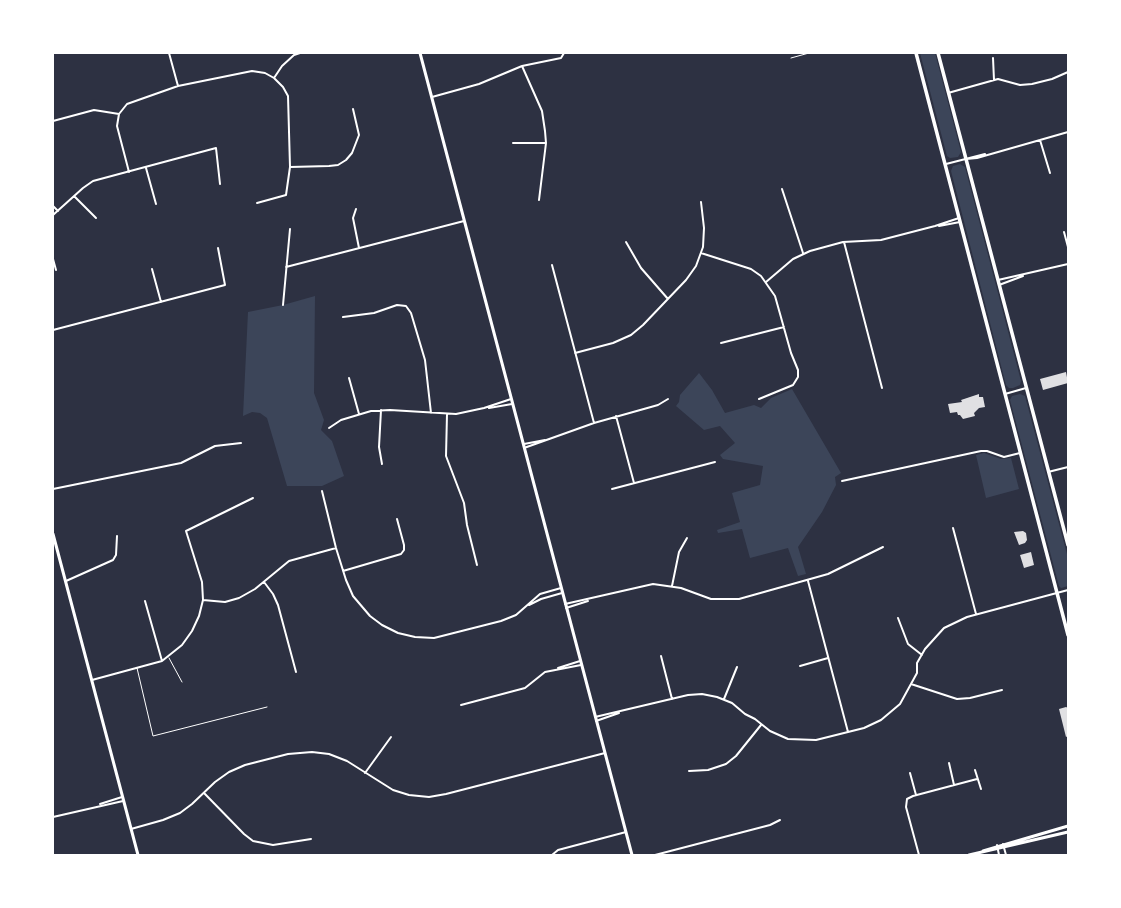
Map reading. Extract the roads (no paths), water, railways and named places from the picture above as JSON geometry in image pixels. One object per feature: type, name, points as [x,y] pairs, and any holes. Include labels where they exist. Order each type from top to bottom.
[{"type":"highway","points":[[916,53],[1068,635]]},
{"type":"highway","points":[[938,53],[1068,545]]},
{"type":"street","points":[[169,53],[178,86]]},
{"type":"street","points":[[274,78],[290,58],[300,53]]},
{"type":"street","points":[[420,53],[632,855]]},
{"type":"street","points":[[432,97],[478,84],[522,66],[561,58],[564,53]]},
{"type":"street","points":[[993,58],[994,80]]},
{"type":"street","points":[[522,66],[542,111],[546,144],[539,200]]},
{"type":"street","points":[[129,172],[117,126],[119,114],[127,104],[178,86],[252,70],[265,73],[274,78],[283,87],[288,96],[290,167],[286,195],[257,203]]},
{"type":"street","points":[[948,93],[994,80],[1025,85],[1052,79],[1068,72]]},
{"type":"street","points":[[290,167],[330,166],[338,165],[346,160],[352,153],[359,135],[353,109]]},
{"type":"street","points":[[53,121],[94,110],[119,114]]},
{"type":"street","points":[[946,164],[1068,132]]},
{"type":"street","points":[[1040,139],[1050,173]]},
{"type":"street","points":[[513,143],[546,144]]},
{"type":"street","points":[[53,215],[83,188],[94,181],[216,148],[220,184]]},
{"type":"street","points":[[146,168],[156,204]]},
{"type":"street","points":[[782,189],[803,253]]},
{"type":"street","points":[[74,196],[96,218]]},
{"type":"street","points":[[575,354],[625,339],[640,328],[691,274],[701,253],[704,228],[701,202]]},
{"type":"street","points":[[53,206],[58,211]]},
{"type":"street","points":[[356,209],[353,218],[359,248]]},
{"type":"street","points":[[766,282],[790,261],[803,253],[843,242],[882,240],[960,220]]},
{"type":"street","points":[[286,266],[464,221]]},
{"type":"street","points":[[283,305],[290,229]]},
{"type":"street","points":[[1064,232],[1068,247]]},
{"type":"street","points":[[626,242],[641,268],[668,299]]},
{"type":"street","points":[[843,242],[882,388]]},
{"type":"street","points":[[53,330],[225,285],[218,248]]},
{"type":"street","points":[[701,253],[746,267],[756,272],[766,282],[777,301],[790,353],[798,370],[797,380],[793,385],[759,399]]},
{"type":"street","points":[[53,259],[56,270]]},
{"type":"street","points":[[998,280],[1026,275],[1068,264]]},
{"type":"street","points":[[552,265],[594,423]]},
{"type":"street","points":[[152,269],[161,302]]},
{"type":"street","points":[[999,285],[1026,275]]},
{"type":"street","points":[[343,317],[374,313],[397,305],[406,306],[411,313],[425,360],[431,413]]},
{"type":"street","points":[[722,343],[784,327]]},
{"type":"street","points":[[349,378],[359,414]]},
{"type":"street","points":[[1005,394],[1026,388]]},
{"type":"street","points":[[329,428],[341,420],[359,414],[381,410],[447,414],[464,413],[511,399]]},
{"type":"street","points":[[524,448],[594,423],[658,405],[668,399]]},
{"type":"street","points":[[484,408],[512,404]]},
{"type":"street","points":[[381,410],[379,447],[382,464]]},
{"type":"street","points":[[447,414],[446,456],[464,503],[467,525],[477,565]]},
{"type":"street","points":[[616,416],[634,483]]},
{"type":"street","points":[[523,444],[548,440]]},
{"type":"street","points":[[53,489],[181,463],[215,446],[241,443]]},
{"type":"street","points":[[842,481],[981,451],[987,451],[1004,457],[1020,452]]},
{"type":"street","points":[[612,489],[715,462]]},
{"type":"street","points":[[1048,472],[1068,467]]},
{"type":"street","points":[[322,491],[342,571],[353,596],[370,616],[391,630],[411,636],[426,638],[443,636],[501,621],[516,615],[540,594],[561,588]]},
{"type":"street","points":[[92,680],[162,661],[182,645],[192,631],[199,616],[203,600],[202,582],[186,531],[253,498]]},
{"type":"street","points":[[342,571],[401,554],[404,550],[404,545],[397,519]]},
{"type":"street","points":[[953,528],[976,614]]},
{"type":"street","points":[[53,534],[138,855]]},
{"type":"street","points":[[66,581],[113,560],[116,556],[118,536]]},
{"type":"street","points":[[672,586],[679,552],[687,538]]},
{"type":"street","points":[[566,608],[646,585],[672,586],[704,598],[729,600],[808,581],[838,570],[883,547]]},
{"type":"street","points":[[203,600],[225,602],[239,598],[264,582],[289,561],[336,548]]},
{"type":"street","points":[[808,581],[848,732]]},
{"type":"street","points":[[264,582],[273,594],[278,605],[296,672]]},
{"type":"street","points":[[596,721],[672,699],[688,695],[702,694],[724,699],[735,705],[745,714],[755,719],[761,726],[782,737],[802,741],[816,740],[848,732],[873,724],[886,717],[900,704],[917,671],[917,663],[929,644],[944,628],[959,620],[976,614],[1068,590]]},
{"type":"street","points":[[528,605],[541,599],[562,593]]},
{"type":"street","points":[[565,604],[591,600]]},
{"type":"street","points":[[145,601],[162,661]]},
{"type":"street","points":[[898,618],[908,644],[922,655]]},
{"type":"street","points":[[661,656],[672,699]]},
{"type":"street","points":[[800,666],[828,658]]},
{"type":"street","points":[[461,705],[525,688],[539,676],[580,660]]},
{"type":"street","points":[[553,670],[582,665]]},
{"type":"street","points":[[724,699],[737,668]]},
{"type":"street","points":[[911,684],[957,699],[970,698],[1002,690]]},
{"type":"street","points":[[595,717],[624,712]]},
{"type":"street","points":[[689,771],[708,770],[726,764],[736,756],[761,726]]},
{"type":"street","points":[[365,773],[391,737]]},
{"type":"street","points":[[131,829],[171,818],[186,809],[222,776],[238,768],[300,752],[321,753],[334,756],[347,762],[393,790],[409,795],[429,797],[446,794],[605,753]]},
{"type":"street","points":[[949,763],[954,785]]},
{"type":"street","points":[[975,770],[980,790]]},
{"type":"street","points":[[910,773],[916,795]]},
{"type":"street","points":[[919,855],[906,804],[909,798],[978,779]]},
{"type":"street","points":[[204,793],[244,834],[253,841],[273,844],[311,839]]},
{"type":"street","points":[[53,817],[123,799]]},
{"type":"street","points":[[655,855],[770,825],[780,820]]},
{"type":"street","points":[[969,855],[997,847],[1002,844],[1068,826]]},
{"type":"street","points":[[552,855],[558,850],[626,832]]},
{"type":"street","points":[[997,847],[1003,848],[1068,832]]},
{"type":"street","points":[[1002,844],[1006,855]]},
{"type":"street","points":[[997,847],[999,855]]},
{"type":"lane","points":[[791,58],[809,53]]},
{"type":"lane","points":[[168,657],[182,682]]},
{"type":"lane","points":[[137,667],[153,736],[267,707]]}]
